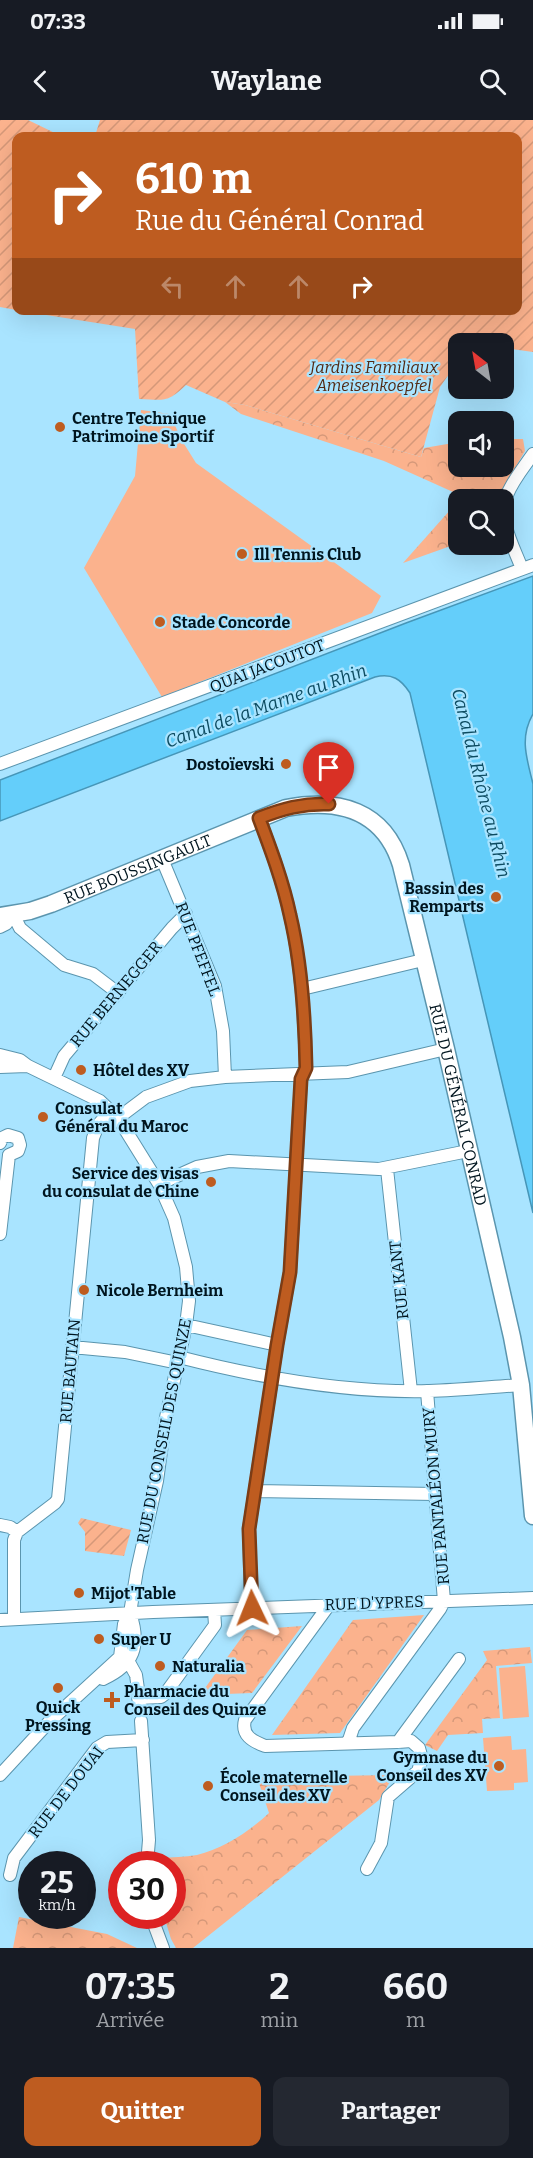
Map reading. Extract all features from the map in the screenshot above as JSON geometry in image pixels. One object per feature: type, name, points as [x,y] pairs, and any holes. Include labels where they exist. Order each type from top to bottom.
[{"type":"main road","name":"RUE DU GÉNÉRAL CONRAD","points":[[259,818],[286,808],[314,804],[329,804],[356,811],[378,825],[389,838],[397,854],[446,1049],[507,1316],[520,1385],[533,1516]]},
{"type":"main road","name":"RUE BOUSSINGAULT","points":[[6,915],[51,904],[259,818]]},
{"type":"street","points":[[527,567],[504,516],[508,492],[533,454]]},
{"type":"street","name":"QUAI JACOUTOT","points":[[0,764],[527,567]]},
{"type":"street","points":[[252,1608],[249,1529],[290,1272],[301,1079],[306,1068],[302,989],[291,916],[259,818]]},
{"type":"street","name":"RUE PFEFFEL","points":[[162,859],[215,986],[223,1031],[225,1077]]},
{"type":"street","name":"RUE BERNEGGER","points":[[54,1078],[64,1056],[186,914]]},
{"type":"street","points":[[0,927],[6,924],[6,915]]},
{"type":"street","points":[[6,915],[64,965],[93,974],[118,993]]},
{"type":"street","points":[[302,989],[423,960]]},
{"type":"street","name":"RUE BAUTAIN","points":[[17,1532],[58,1499],[93,1138],[98,1125],[146,1097],[190,1081],[225,1077],[348,1072],[446,1049]]},
{"type":"street","name":"RUE DU CONSEIL DES QUINZE","points":[[0,1055],[20,1060],[100,1101],[114,1114],[159,1184],[174,1218],[183,1251],[189,1301],[186,1325],[165,1422],[157,1481],[130,1613]]},
{"type":"street","name":"RUE DU CONSEIL DES QUINZE","points":[[0,1067],[28,1066]]},
{"type":"street","points":[[0,1234],[3,1149]]},
{"type":"street","points":[[159,1184],[197,1167],[229,1161],[387,1169],[468,1151]]},
{"type":"street","name":"RUE KANT","points":[[387,1169],[411,1390]]},
{"type":"street","points":[[186,1325],[277,1345]]},
{"type":"street","points":[[72,1347],[125,1352],[349,1388],[427,1391],[520,1385]]},
{"type":"street","name":"RUE PANTALÉON MURY","points":[[427,1391],[444,1601]]},
{"type":"street","points":[[255,1491],[435,1494]]},
{"type":"street","points":[[0,1525],[10,1527],[17,1532],[14,1540],[14,1618]]},
{"type":"street","name":"RUE D'YPRES","points":[[0,1620],[533,1598]]},
{"type":"street","points":[[348,1743],[353,1728],[444,1601]]},
{"type":"street","points":[[329,1605],[245,1720],[243,1728],[245,1734],[256,1743],[265,1746],[411,1741],[418,1748],[422,1759],[418,1771],[388,1797],[381,1843],[367,1869]]},
{"type":"street","points":[[140,1710],[165,1694],[215,1625],[214,1610]]},
{"type":"street","points":[[0,1775],[49,1722],[120,1657],[124,1624],[130,1613]]},
{"type":"street","points":[[87,1687],[120,1670],[129,1661],[133,1653],[134,1624],[130,1613]]},
{"type":"street","points":[[122,1647],[136,1676],[143,1740],[148,1851]]},
{"type":"street","points":[[398,1742],[459,1659]]},
{"type":"street","name":"RUE DE DOUAI","points":[[10,1875],[15,1858],[97,1748],[107,1742],[143,1740]]},
{"type":"street","points":[[156,1929],[163,1948]]},
{"type":"green space","points":[[0,120],[28,120],[53,132],[12,132],[12,309],[0,307]]},
{"type":"green space","name":"Jardins Familiaux Ameisenkoepfel","points":[[100,120],[533,120],[533,352],[514,349],[514,333],[448,333],[448,376],[440,387],[421,457],[245,405],[225,402],[186,385],[170,398],[139,399],[135,329],[46,315],[522,315],[522,132],[96,132]]},
{"type":"green space","points":[[225,402],[245,405],[421,457],[424,448],[448,444],[448,477],[510,477],[504,489],[448,490],[384,461],[241,414]]},
{"type":"green space","name":"Ill Tennis Club","points":[[141,410],[170,414],[181,439],[196,463],[381,596],[372,613],[162,697],[84,568],[135,476]]},
{"type":"green space","points":[[514,439],[523,439],[525,451],[514,470]]},
{"type":"green space","points":[[448,512],[448,547],[403,563]]},
{"type":"green space","points":[[81,1518],[131,1530],[124,1556],[85,1551],[85,1532],[78,1523]]},
{"type":"green space","points":[[424,1615],[340,1733],[272,1735],[353,1620]]},
{"type":"green space","points":[[302,1626],[252,1693],[200,1695],[247,1630]]},
{"type":"green space","points":[[530,1647],[532,1663],[496,1666],[500,1718],[482,1719],[483,1733],[448,1735],[437,1751],[425,1745],[487,1660],[483,1651]]},
{"type":"green space","points":[[525,1666],[529,1717],[503,1719],[499,1668]]},
{"type":"green space","name":"Gymnase du Conseil des XV","points":[[511,1736],[512,1750],[526,1749],[528,1782],[514,1783],[514,1790],[487,1791],[483,1738]]},
{"type":"green space","points":[[394,1775],[379,1800],[193,1948],[176,1948],[168,1929],[186,1929],[186,1856],[217,1848],[245,1833],[269,1813],[257,1777]]},
{"type":"green space","points":[[18,1922],[18,1929],[81,1929],[107,1934],[137,1948],[13,1948]]},
{"type":"water","points":[[533,576],[533,714],[525,740],[533,784],[533,1213],[410,693],[403,684],[391,677],[375,677],[0,821],[0,780]]},
{"type":"place","name":"Centre Technique Patrimoine Sportif","points":[[60,427]]},
{"type":"place","name":"Ill Tennis Club","points":[[242,554]]},
{"type":"place","name":"Stade Concorde","points":[[160,622]]},
{"type":"place","name":"Dostoïevski","points":[[286,764]]},
{"type":"place","name":"Bassin des Remparts","points":[[496,897]]},
{"type":"place","name":"Hôtel des XV","points":[[81,1070]]},
{"type":"place","name":"Consulat Général du Maroc","points":[[43,1117]]},
{"type":"place","name":"Service des visas du consulat de Chine","points":[[211,1182]]},
{"type":"place","name":"Nicole Bernheim","points":[[84,1290]]},
{"type":"place","name":"Mijot'Table","points":[[79,1593]]},
{"type":"place","name":"Super U","points":[[99,1639]]},
{"type":"place","name":"Naturalia","points":[[160,1666]]},
{"type":"place","name":"Quick Pressing","points":[[58,1688]]},
{"type":"place","name":"Pharmacie du Conseil des Quinze","points":[[112,1700]]},
{"type":"place","name":"Gymnase du Conseil des XV","points":[[499,1766]]},
{"type":"place","name":"École maternelle Conseil des XV","points":[[208,1786]]},
{"type":"route","points":[[252,1608],[249,1529],[290,1272],[301,1079],[306,1068],[302,989],[291,916],[259,818],[286,808],[329,804]]},
{"type":"water label","name":"Canal de la Marne au Rhin","points":[[266,706]]},
{"type":"water label","name":"Canal du Rhône au Rhin","points":[[481,783]]}]
